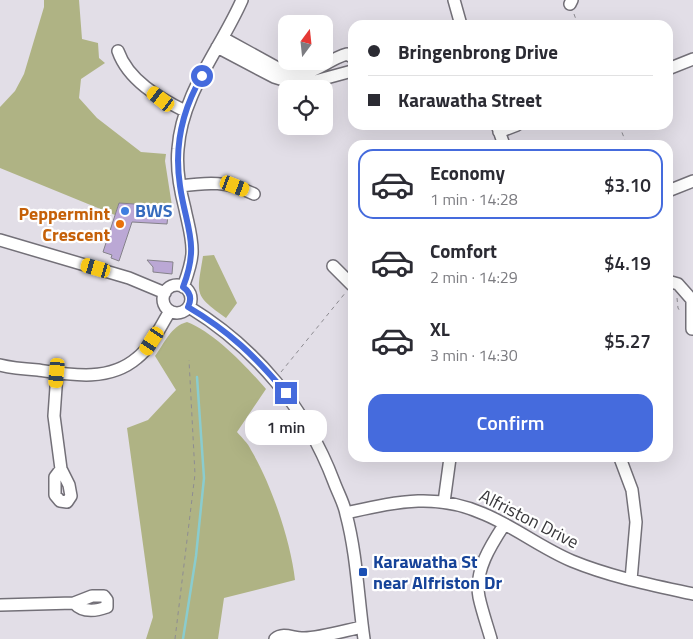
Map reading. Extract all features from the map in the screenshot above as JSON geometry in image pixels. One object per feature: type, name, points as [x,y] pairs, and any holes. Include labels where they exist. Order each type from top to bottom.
[{"type":"street","points":[[183,287],[190,270],[192,252],[191,236],[180,186],[178,150],[180,132],[192,93],[242,0]]},
{"type":"street","points":[[454,0],[460,20]]},
{"type":"street","points":[[220,42],[292,74],[308,73],[342,55],[348,54]]},
{"type":"street","points":[[220,42],[274,77],[290,82],[308,83],[348,72]]},
{"type":"street","points":[[118,51],[122,63],[145,86],[161,99],[185,111]]},
{"type":"street","points":[[673,67],[693,59]]},
{"type":"street","points":[[673,189],[693,181]]},
{"type":"street","points":[[180,186],[221,183],[235,186],[254,194]]},
{"type":"street","points":[[0,240],[129,278],[164,293]]},
{"type":"street","points":[[333,266],[348,281]]},
{"type":"street","points":[[673,282],[678,284],[692,299],[692,329]]},
{"type":"street","points":[[170,287],[183,287],[191,298],[188,307],[178,313],[170,311],[164,305],[164,293],[170,287]]},
{"type":"street","points":[[188,307],[210,320],[236,340],[263,365],[286,393],[309,427],[327,462],[346,513],[364,639]]},
{"type":"street","points":[[0,365],[84,376],[104,374],[128,365],[146,350],[170,311]]},
{"type":"street","points":[[57,373],[54,416],[61,469]]},
{"type":"street","points":[[444,502],[449,462]]},
{"type":"street","points":[[622,462],[632,490],[636,522],[631,580]]},
{"type":"street","name":"Alfriston Drive","points":[[346,513],[398,502],[427,500],[444,502],[485,514],[555,554],[599,572],[693,594]]},
{"type":"street","points":[[491,639],[479,596],[479,577],[485,558],[504,524]]},
{"type":"street","points":[[0,605],[74,603]]},
{"type":"street","points":[[275,639],[278,636],[285,636],[304,639],[362,627]]},
{"type":"path","points":[[571,2],[576,20]]},
{"type":"path","points":[[280,373],[348,290]]},
{"type":"path","points":[[175,639],[195,474],[189,360]]},
{"type":"green space","points":[[44,0],[79,0],[82,39],[98,43],[99,58],[105,63],[81,79],[79,98],[97,118],[141,152],[166,154],[165,161],[172,206],[119,203],[115,215],[0,168],[0,107],[15,91],[24,74],[44,7]]},
{"type":"green space","points":[[214,255],[237,303],[226,318],[208,304],[200,293],[199,279],[203,256]]},
{"type":"green space","points":[[187,322],[219,342],[266,389],[237,432],[250,447],[273,496],[285,531],[295,580],[224,598],[218,639],[146,639],[153,617],[127,428],[148,420],[176,390],[155,356],[172,331]]},
{"type":"building","points":[[119,203],[165,206],[165,214],[168,215],[167,224],[132,222],[119,261],[111,258],[112,255],[103,252]]},
{"type":"building","points":[[147,260],[173,262],[172,274],[153,272],[153,267]]},
{"type":"waterway","points":[[183,639],[196,556],[204,478],[197,377]]},
{"type":"place","name":"BWS","points":[[125,211]]},
{"type":"place","name":"Peppermint Crescent","points":[[120,224]]},
{"type":"place","name":"Karawatha St near Alfriston Dr","points":[[363,572]]},
{"type":"route","points":[[202,76],[192,93],[185,111],[178,150],[180,186],[191,236],[190,270],[183,287],[191,298],[188,307],[210,320],[236,340],[263,365],[286,393]]}]
